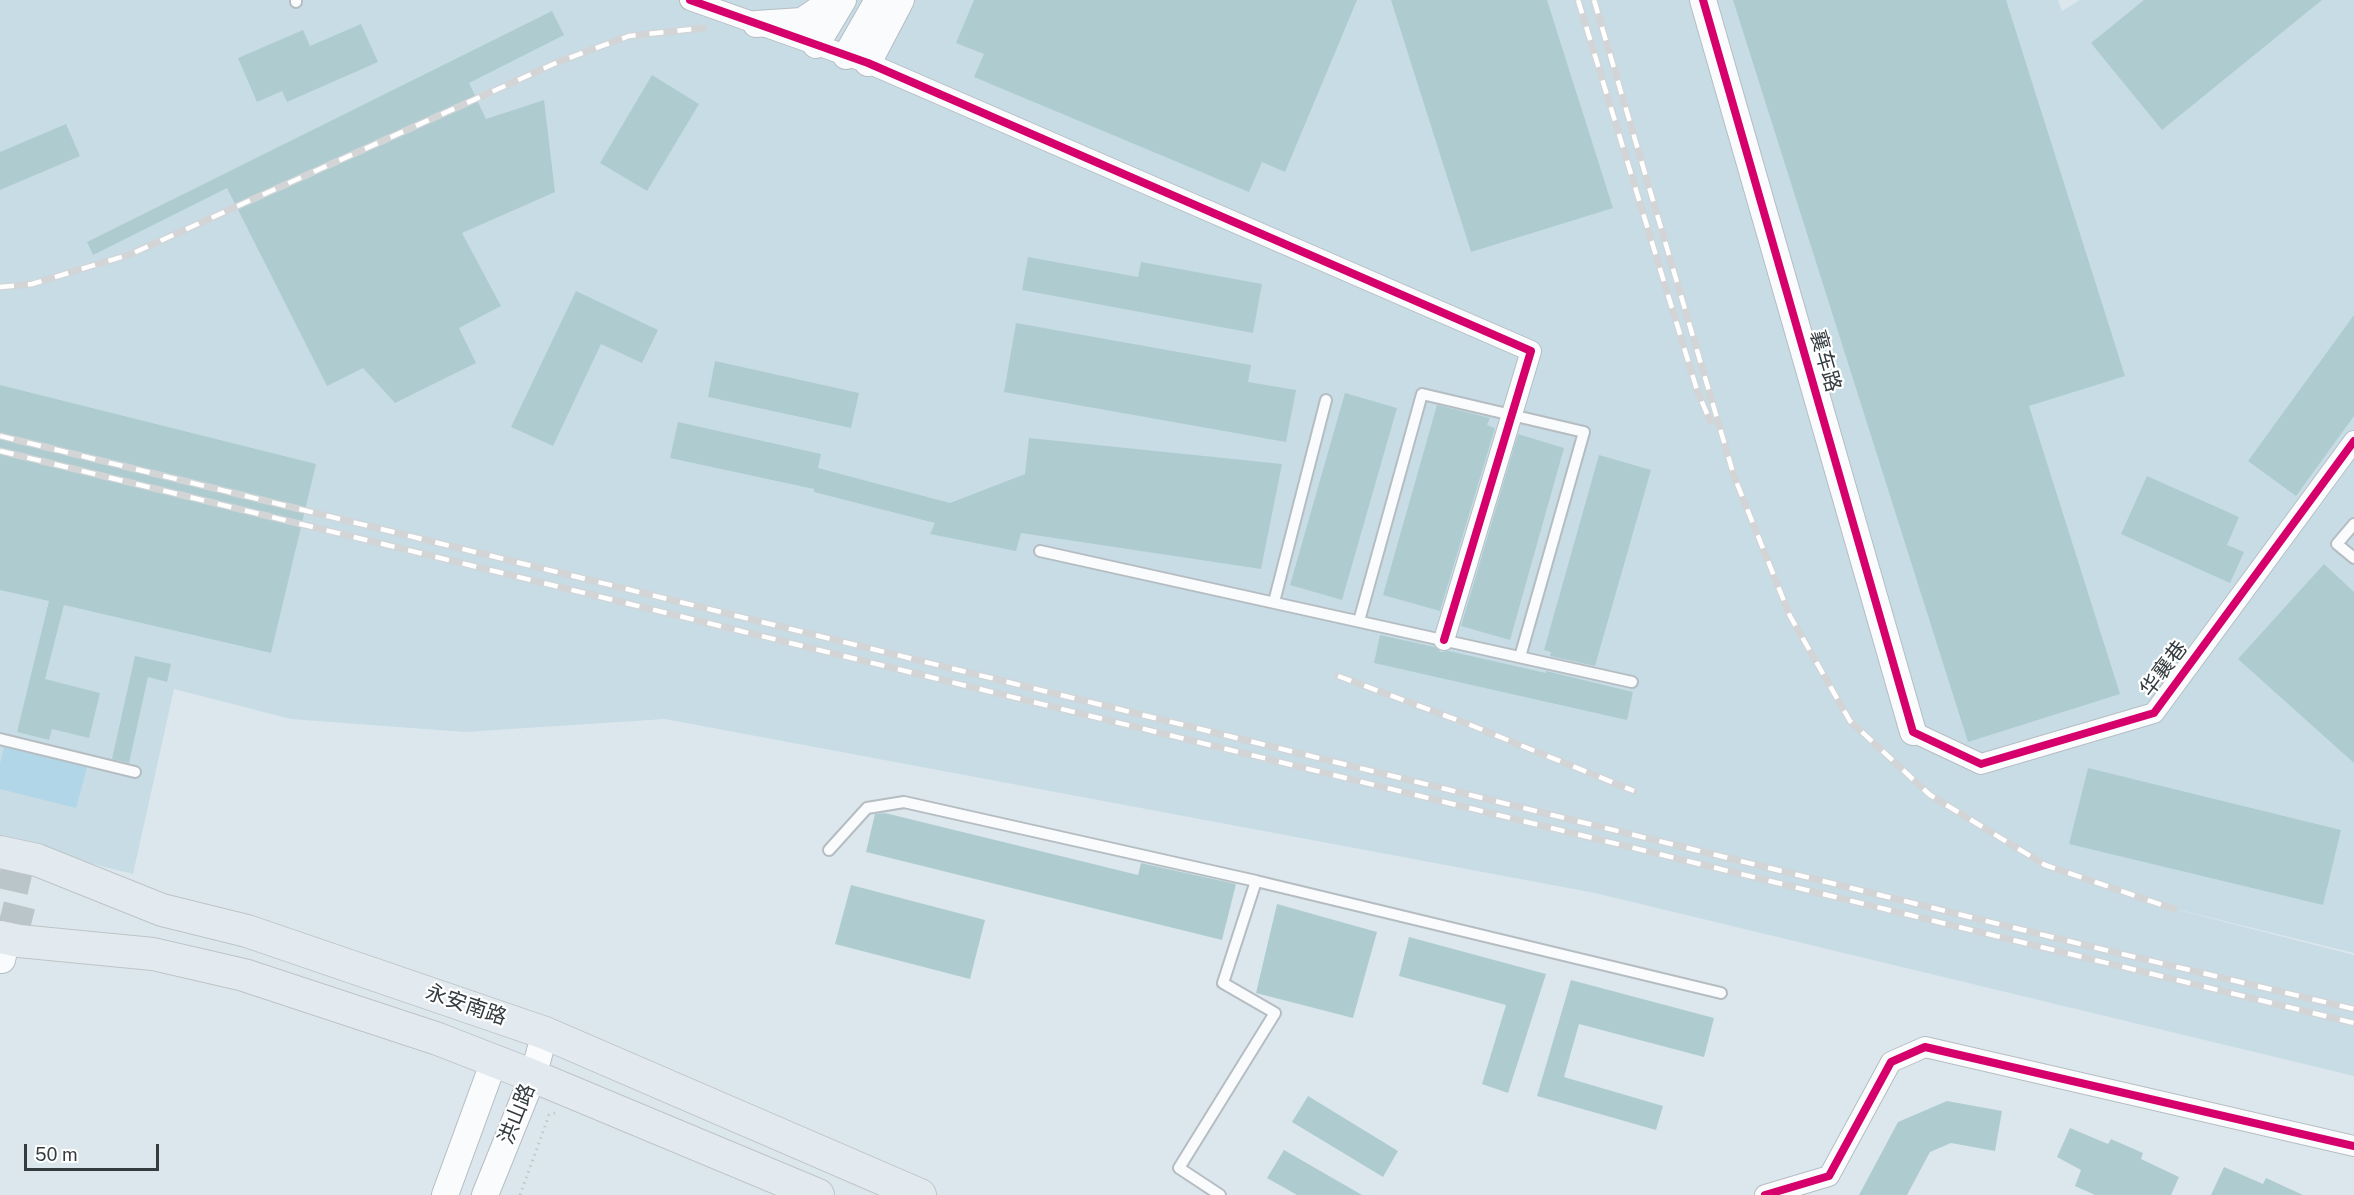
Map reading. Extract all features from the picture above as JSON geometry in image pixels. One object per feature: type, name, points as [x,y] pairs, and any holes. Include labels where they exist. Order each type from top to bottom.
[{"type":"main road","name":"永安南路","points":[[0,852],[37,860],[162,910],[247,931],[545,1033],[920,1195]]},
{"type":"main road","points":[[43,882],[162,910]]},
{"type":"main road","name":"永安南路","points":[[10,940],[153,954],[244,975],[494,1061],[818,1195]]},
{"type":"street","points":[[690,0],[857,60],[1531,351],[1444,640]]},
{"type":"street","points":[[756,24],[802,21],[830,0]]},
{"type":"street","points":[[816,45],[843,0]]},
{"type":"street","points":[[857,60],[878,0]]},
{"type":"street","points":[[857,60],[901,0]]},
{"type":"street","name":"襄车路","points":[[1703,0],[1913,732]]},
{"type":"street","name":"华襄巷","points":[[1913,732],[1981,764],[2154,713],[2354,441]]},
{"type":"street","name":"洪山路","points":[[485,1195],[533,1076],[545,1033]]},
{"type":"street","points":[[1765,1195],[1829,1176],[1891,1062],[1925,1047],[2354,1146]]},
{"type":"street","name":"洪山路","points":[[445,1195],[494,1061]]},
{"type":"lane","points":[[1359,621],[1422,394],[1512,414],[1584,432],[1520,657]]},
{"type":"lane","points":[[1274,602],[1326,400]]},
{"type":"lane","points":[[2354,524],[2337,544],[2354,558]]},
{"type":"lane","points":[[1040,551],[1632,682]]},
{"type":"lane","points":[[0,739],[135,772]]},
{"type":"lane","points":[[829,850],[867,808],[904,802],[1256,881],[1720,993]]},
{"type":"lane","points":[[1220,1195],[1179,1168],[1275,1013],[1223,983],[1256,881]]},
{"type":"path","points":[[520,1195],[549,1115],[565,1110]]},
{"type":"shaded area","points":[[0,0],[2058,0],[2062,11],[2080,0],[2354,0],[2354,953],[2131,898],[2354,955],[2354,1076],[1595,893],[665,719],[465,732],[291,719],[174,689],[133,874],[0,841]]},
{"type":"shaded area","points":[[4,747],[87,767],[76,808],[0,789],[0,764]]},
{"type":"building","points":[[974,0],[1357,0],[1285,172],[1262,162],[1249,192],[974,77],[984,54],[956,43]]},
{"type":"building","points":[[1391,0],[1547,0],[1613,208],[1471,252]]},
{"type":"building","points":[[1733,0],[2006,0],[2125,376],[2029,406],[2120,694],[1968,742]]},
{"type":"building","points":[[2144,0],[2322,0],[2162,130],[2091,43]]},
{"type":"building","points":[[552,11],[564,35],[469,83],[486,119],[544,100],[555,192],[462,233],[501,306],[459,328],[476,363],[395,403],[363,368],[327,386],[227,188],[93,255],[87,242]]},
{"type":"building","points":[[361,24],[378,62],[287,102],[282,91],[257,102],[238,58],[303,30],[310,46]]},
{"type":"building","points":[[652,75],[699,104],[647,191],[600,163]]},
{"type":"building","points":[[66,124],[80,156],[0,190],[0,152]]},
{"type":"building","points":[[1028,257],[1138,277],[1141,262],[1262,284],[1253,333],[1022,290]]},
{"type":"building","points":[[576,291],[658,330],[642,363],[601,344],[553,446],[511,427]]},
{"type":"building","points":[[2354,315],[2354,416],[2296,496],[2248,461]]},
{"type":"building","points":[[1016,323],[1251,365],[1248,382],[1296,390],[1286,442],[1004,392]]},
{"type":"building","points":[[715,361],[859,393],[851,428],[708,397]]},
{"type":"building","points":[[0,385],[316,464],[271,653],[64,605],[45,679],[100,693],[89,738],[52,729],[49,740],[17,732],[49,601],[0,590]]},
{"type":"building","points":[[1345,393],[1397,408],[1342,600],[1290,585]]},
{"type":"building","points":[[1437,405],[1490,418],[1487,425],[1495,428],[1440,611],[1383,595]]},
{"type":"building","points":[[678,422],[821,454],[818,468],[950,503],[1025,474],[1029,438],[1282,464],[1261,569],[1021,533],[1016,551],[930,534],[935,523],[814,492],[814,489],[670,458]]},
{"type":"building","points":[[1518,434],[1564,448],[1510,640],[1461,626]]},
{"type":"building","points":[[1599,455],[1651,470],[1595,666],[1550,656],[1551,652],[1544,650]]},
{"type":"building","points":[[2147,476],[2239,517],[2227,545],[2244,552],[2230,583],[2121,534]]},
{"type":"building","points":[[2324,564],[2354,592],[2354,763],[2238,659]]},
{"type":"building","points":[[1380,635],[1435,647],[1441,652],[1449,651],[1546,673],[1546,671],[1633,692],[1627,720],[1374,663]]},
{"type":"building","points":[[135,656],[171,664],[167,682],[148,677],[129,763],[112,759]]},
{"type":"building","points":[[2088,768],[2341,830],[2323,905],[2069,844]]},
{"type":"building","points":[[885,813],[1138,875],[1141,863],[1236,884],[1222,940],[866,852],[875,814]]},
{"type":"building","points":[[851,885],[985,920],[970,979],[835,944]]},
{"type":"building","points":[[1277,904],[1377,932],[1353,1018],[1256,993]]},
{"type":"building","points":[[1409,937],[1546,974],[1508,1093],[1482,1084],[1506,1005],[1399,976]]},
{"type":"building","points":[[1571,980],[1714,1018],[1704,1057],[1579,1024],[1564,1077],[1663,1106],[1656,1130],[1537,1096]]},
{"type":"building","points":[[1308,1096],[1398,1151],[1383,1177],[1292,1122]]},
{"type":"building","points":[[1947,1101],[2002,1111],[1995,1151],[1951,1143],[1930,1152],[1907,1195],[1859,1195],[1898,1122]]},
{"type":"building","points":[[2070,1128],[2108,1144],[2111,1139],[2143,1153],[2141,1159],[2179,1177],[2171,1195],[2095,1195],[2075,1186],[2081,1170],[2057,1157]]},
{"type":"building","points":[[1284,1150],[1362,1195],[1297,1195],[1267,1178]]},
{"type":"building","points":[[2224,1167],[2263,1184],[2266,1178],[2303,1195],[2211,1195]]},
{"type":"tunnel","points":[[0,872],[43,882]]},
{"type":"tunnel","points":[[0,917],[32,925]]},
{"type":"railway","points":[[1578,0],[1697,390],[1710,421]]},
{"type":"railway","points":[[1594,0],[1734,476],[1790,616],[1850,721],[1930,795],[2045,865],[2174,909]]},
{"type":"railway","points":[[0,287],[32,284],[131,254],[558,62],[629,36],[703,28]]},
{"type":"railway","points":[[0,436],[2354,1009]]},
{"type":"railway","points":[[0,451],[2354,1023]]},
{"type":"railway","points":[[1338,676],[1468,724],[1634,791]]},
{"type":"cycle path","points":[[690,0],[868,63],[1531,351],[1444,640]]},
{"type":"cycle path","points":[[1703,0],[1913,732],[1981,764],[2154,713],[2354,441]]},
{"type":"cycle path","points":[[1765,1195],[1829,1176],[1891,1062],[1925,1047],[2354,1146]]}]
